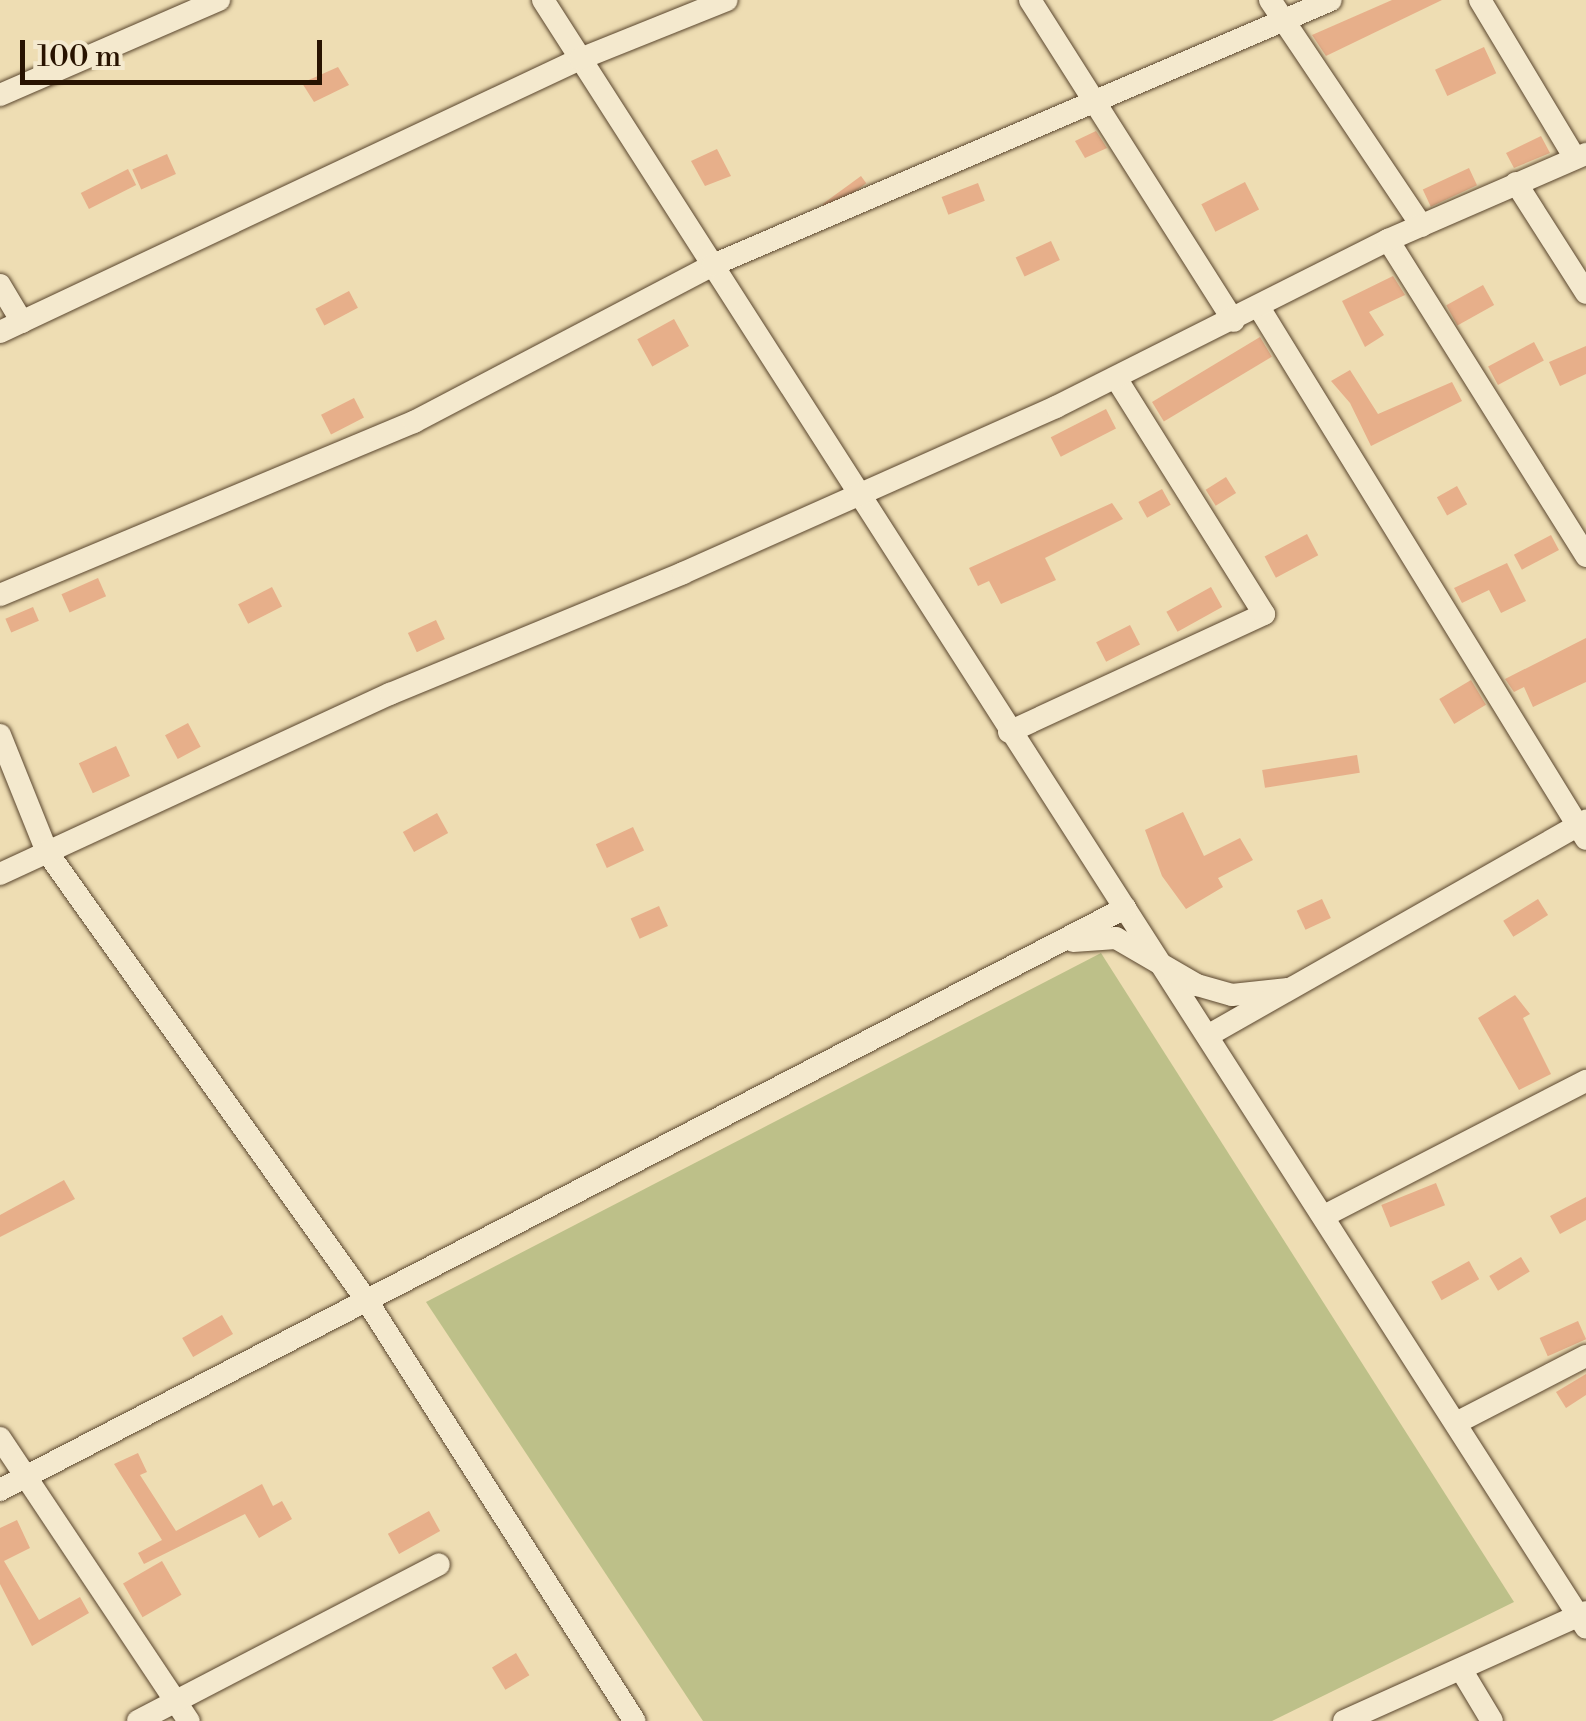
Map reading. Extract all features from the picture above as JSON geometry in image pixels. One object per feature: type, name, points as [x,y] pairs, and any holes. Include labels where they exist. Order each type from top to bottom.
[{"type":"street","points":[[0,94],[219,0]]},
{"type":"street","points":[[543,0],[855,496],[1209,1036],[1583,1618],[1344,1721]]},
{"type":"street","points":[[0,332],[580,60],[728,0]]},
{"type":"street","points":[[1030,0],[1234,322]]},
{"type":"street","points":[[1270,0],[1422,226]]},
{"type":"street","points":[[0,595],[414,422],[712,266],[1097,105],[1331,0]]},
{"type":"street","points":[[0,874],[390,694],[855,496],[1116,378],[1260,309],[1388,240],[1580,156],[1480,0]]},
{"type":"street","points":[[1516,183],[1586,293]]},
{"type":"street","points":[[1388,240],[1586,556]]},
{"type":"street","points":[[0,284],[22,322]]},
{"type":"street","points":[[1209,1036],[1583,829],[1260,309]]},
{"type":"street","points":[[1009,732],[1264,614],[1116,378]]},
{"type":"street","points":[[0,735],[48,852],[367,1301],[635,1721]]},
{"type":"street","points":[[0,1490],[1125,908]]},
{"type":"street","points":[[1054,945],[1116,938],[1197,985],[1232,994],[1312,982]]},
{"type":"street","points":[[1324,1216],[1586,1081]]},
{"type":"street","points":[[1456,1423],[1586,1356]]},
{"type":"street","points":[[0,1438],[182,1711]]},
{"type":"street","points":[[138,1721],[182,1711],[439,1564]]},
{"type":"street","points":[[1462,1671],[1492,1721]]},
{"type":"green space","points":[[1101,953],[1514,1602],[1272,1721],[703,1721],[426,1302]]},
{"type":"building","points":[[1392,0],[1442,0],[1326,56],[1312,35]]},
{"type":"building","points":[[1484,47],[1496,73],[1447,96],[1435,70]]},
{"type":"building","points":[[338,67],[349,85],[314,102],[302,83]]},
{"type":"building","points":[[1096,131],[1107,148],[1085,158],[1075,141]]},
{"type":"building","points":[[1541,136],[1550,153],[1514,168],[1506,153]]},
{"type":"building","points":[[717,149],[731,176],[705,186],[691,161]]},
{"type":"building","points":[[167,154],[176,174],[141,190],[132,169]]},
{"type":"building","points":[[1469,168],[1477,185],[1431,207],[1423,190]]},
{"type":"building","points":[[128,169],[136,185],[89,209],[81,193]]},
{"type":"building","points":[[861,176],[866,183],[828,211],[823,204]]},
{"type":"building","points":[[1245,182],[1259,210],[1215,232],[1201,204]]},
{"type":"building","points":[[978,183],[985,201],[948,215],[942,197]]},
{"type":"building","points":[[1051,241],[1060,260],[1025,277],[1016,257]]},
{"type":"building","points":[[1393,276],[1405,295],[1369,312],[1384,335],[1365,347],[1342,301]]},
{"type":"building","points":[[1483,285],[1494,305],[1457,325],[1446,305]]},
{"type":"building","points":[[349,291],[358,308],[324,326],[315,309]]},
{"type":"building","points":[[674,319],[689,346],[652,366],[637,339]]},
{"type":"building","points":[[1260,337],[1272,357],[1164,422],[1152,402]]},
{"type":"building","points":[[1534,342],[1544,361],[1498,385],[1488,366]]},
{"type":"building","points":[[1586,346],[1586,374],[1560,386],[1549,362]]},
{"type":"building","points":[[1350,370],[1378,414],[1452,382],[1462,401],[1371,446],[1350,403],[1331,381]]},
{"type":"building","points":[[354,398],[364,418],[331,434],[321,415]]},
{"type":"building","points":[[1106,409],[1116,429],[1061,457],[1051,437]]},
{"type":"building","points":[[1226,477],[1236,493],[1216,506],[1206,490]]},
{"type":"building","points":[[1457,486],[1467,504],[1447,516],[1437,497]]},
{"type":"building","points":[[1162,489],[1171,505],[1147,518],[1138,502]]},
{"type":"building","points":[[1112,503],[1123,519],[1045,558],[1056,580],[1001,604],[989,581],[978,586],[969,568]]},
{"type":"building","points":[[1307,534],[1318,555],[1276,578],[1265,557]]},
{"type":"building","points":[[1551,535],[1559,550],[1522,570],[1514,555]]},
{"type":"building","points":[[1507,563],[1526,601],[1501,613],[1489,590],[1462,603],[1454,588]]},
{"type":"building","points":[[98,578],[106,596],[70,613],[61,594]]},
{"type":"building","points":[[272,587],[282,607],[248,624],[238,604]]},
{"type":"building","points":[[1211,587],[1222,607],[1178,632],[1166,612]]},
{"type":"building","points":[[33,607],[39,621],[11,633],[5,619]]},
{"type":"building","points":[[436,620],[445,639],[417,652],[408,633]]},
{"type":"building","points":[[1130,625],[1140,645],[1106,662],[1096,642]]},
{"type":"building","points":[[1586,638],[1586,682],[1533,707],[1524,687],[1514,692],[1505,679]]},
{"type":"building","points":[[1471,680],[1486,705],[1454,724],[1439,699]]},
{"type":"building","points":[[188,723],[201,747],[178,759],[165,735]]},
{"type":"building","points":[[116,746],[130,776],[93,793],[79,763]]},
{"type":"building","points":[[1357,755],[1360,773],[1265,788],[1262,770]]},
{"type":"building","points":[[1183,812],[1204,856],[1240,838],[1253,860],[1218,878],[1223,887],[1186,909],[1162,876],[1145,830]]},
{"type":"building","points":[[437,813],[448,833],[414,852],[403,832]]},
{"type":"building","points":[[633,827],[644,851],[607,868],[596,844]]},
{"type":"building","points":[[1322,899],[1331,918],[1305,930],[1297,911]]},
{"type":"building","points":[[1538,899],[1548,915],[1513,937],[1503,921]]},
{"type":"building","points":[[659,906],[668,926],[640,939],[631,919]]},
{"type":"building","points":[[1515,995],[1530,1014],[1523,1018],[1551,1074],[1519,1090],[1478,1018]]},
{"type":"building","points":[[64,1180],[75,1199],[0,1237],[0,1215]]},
{"type":"building","points":[[1436,1183],[1445,1205],[1390,1227],[1381,1205]]},
{"type":"building","points":[[1586,1197],[1586,1220],[1560,1234],[1550,1216]]},
{"type":"building","points":[[1521,1257],[1530,1272],[1498,1291],[1489,1276]]},
{"type":"building","points":[[1469,1261],[1479,1279],[1442,1300],[1431,1282]]},
{"type":"building","points":[[222,1315],[233,1334],[193,1357],[182,1338]]},
{"type":"building","points":[[1578,1321],[1586,1339],[1548,1356],[1540,1338]]},
{"type":"building","points":[[1586,1374],[1586,1395],[1566,1408],[1556,1392]]},
{"type":"building","points":[[138,1453],[147,1472],[140,1475],[176,1531],[262,1484],[273,1506],[282,1501],[292,1519],[259,1538],[245,1514],[144,1564],[138,1553],[162,1540],[114,1464]]},
{"type":"building","points":[[429,1511],[440,1531],[399,1554],[388,1534]]},
{"type":"building","points":[[17,1520],[30,1548],[4,1561],[39,1620],[80,1597],[89,1613],[32,1646],[0,1584],[0,1528]]},
{"type":"building","points":[[162,1561],[182,1595],[143,1617],[123,1584]]},
{"type":"building","points":[[516,1653],[529,1675],[505,1690],[492,1667]]}]
